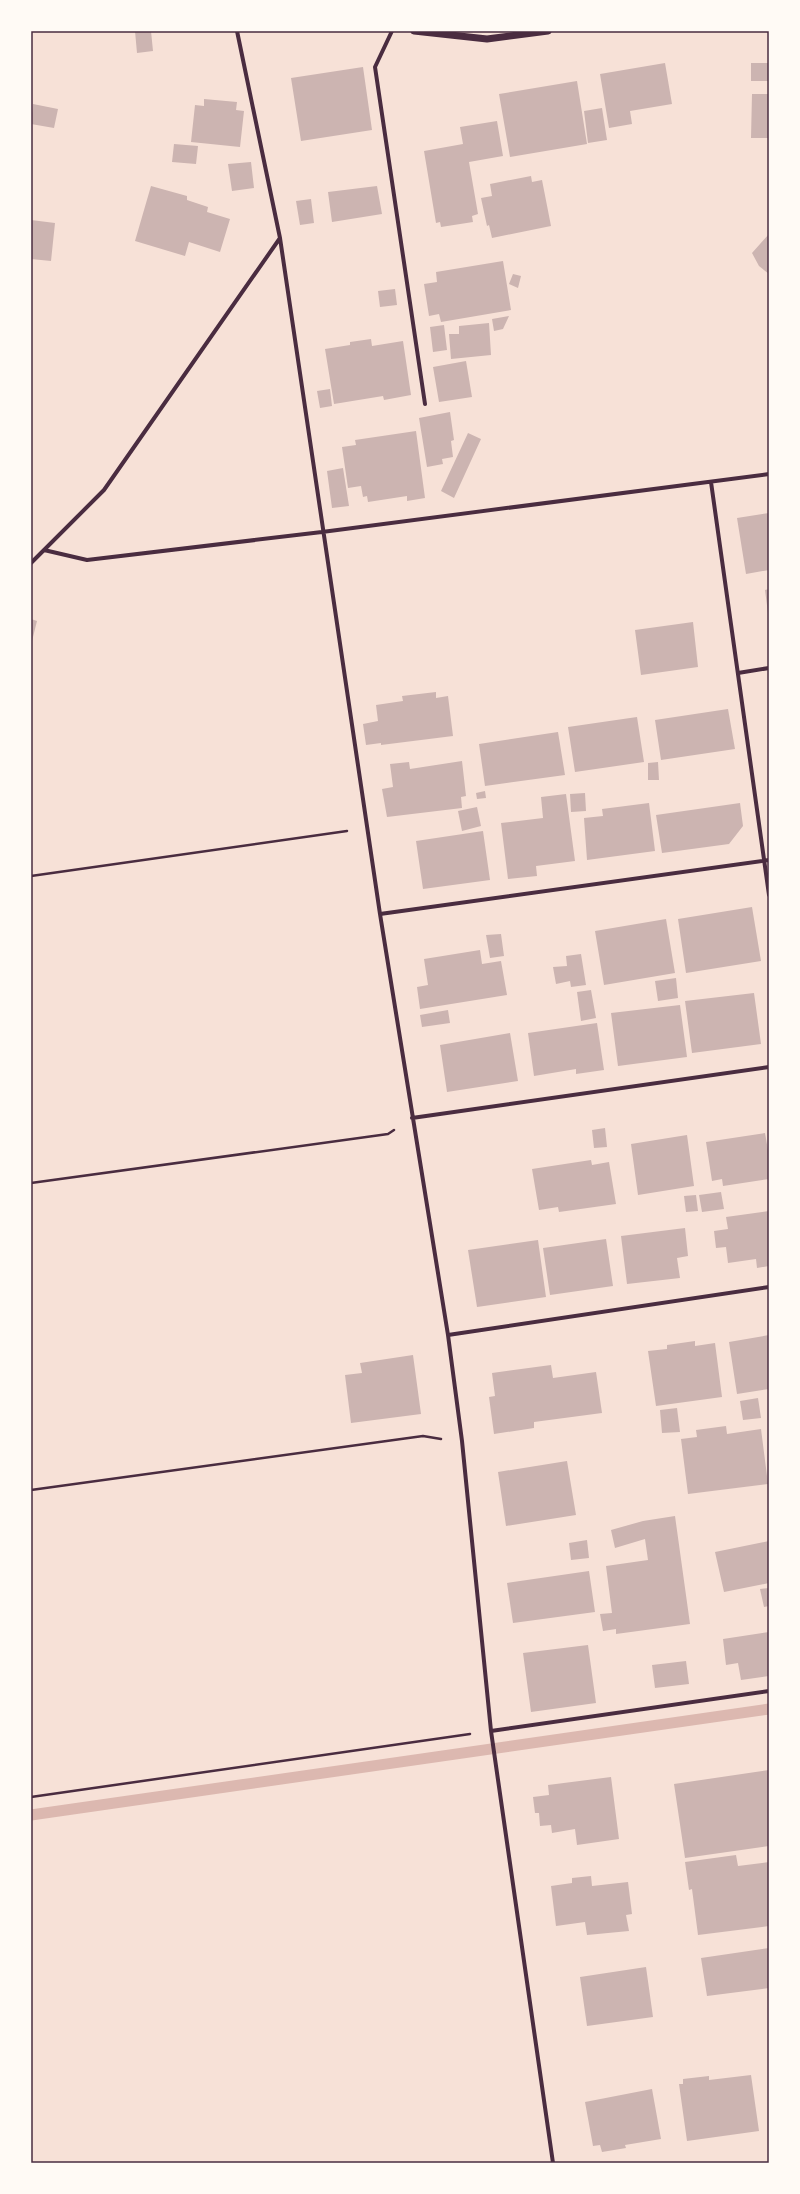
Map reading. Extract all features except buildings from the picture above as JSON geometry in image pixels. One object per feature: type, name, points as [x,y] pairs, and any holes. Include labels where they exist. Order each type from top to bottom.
[{"type":"street","points":[[237,31],[280,238],[322,532],[380,914],[448,1335],[462,1441],[490,1731],[553,2163]]},
{"type":"street","points":[[392,31],[375,67],[425,404]]},
{"type":"street","points":[[414,31],[487,39],[548,31]]},
{"type":"street","points":[[31,563],[104,490],[280,238]]},
{"type":"street","points":[[44,550],[87,560],[322,532],[769,474]]},
{"type":"street","points":[[711,482],[738,673],[767,860],[769,895]]},
{"type":"street","points":[[738,673],[769,668]]},
{"type":"street","points":[[380,914],[767,860]]},
{"type":"street","points":[[412,1118],[769,1067]]},
{"type":"street","points":[[448,1335],[769,1287]]},
{"type":"street","points":[[490,1731],[769,1691]]},
{"type":"path","points":[[31,876],[367,828]]},
{"type":"path","points":[[31,1183],[388,1134],[412,1118]]},
{"type":"path","points":[[31,1490],[423,1436],[462,1441]]},
{"type":"path","points":[[31,1797],[490,1731]]},
{"type":"waterway","points":[[31,1815],[769,1709]]}]
